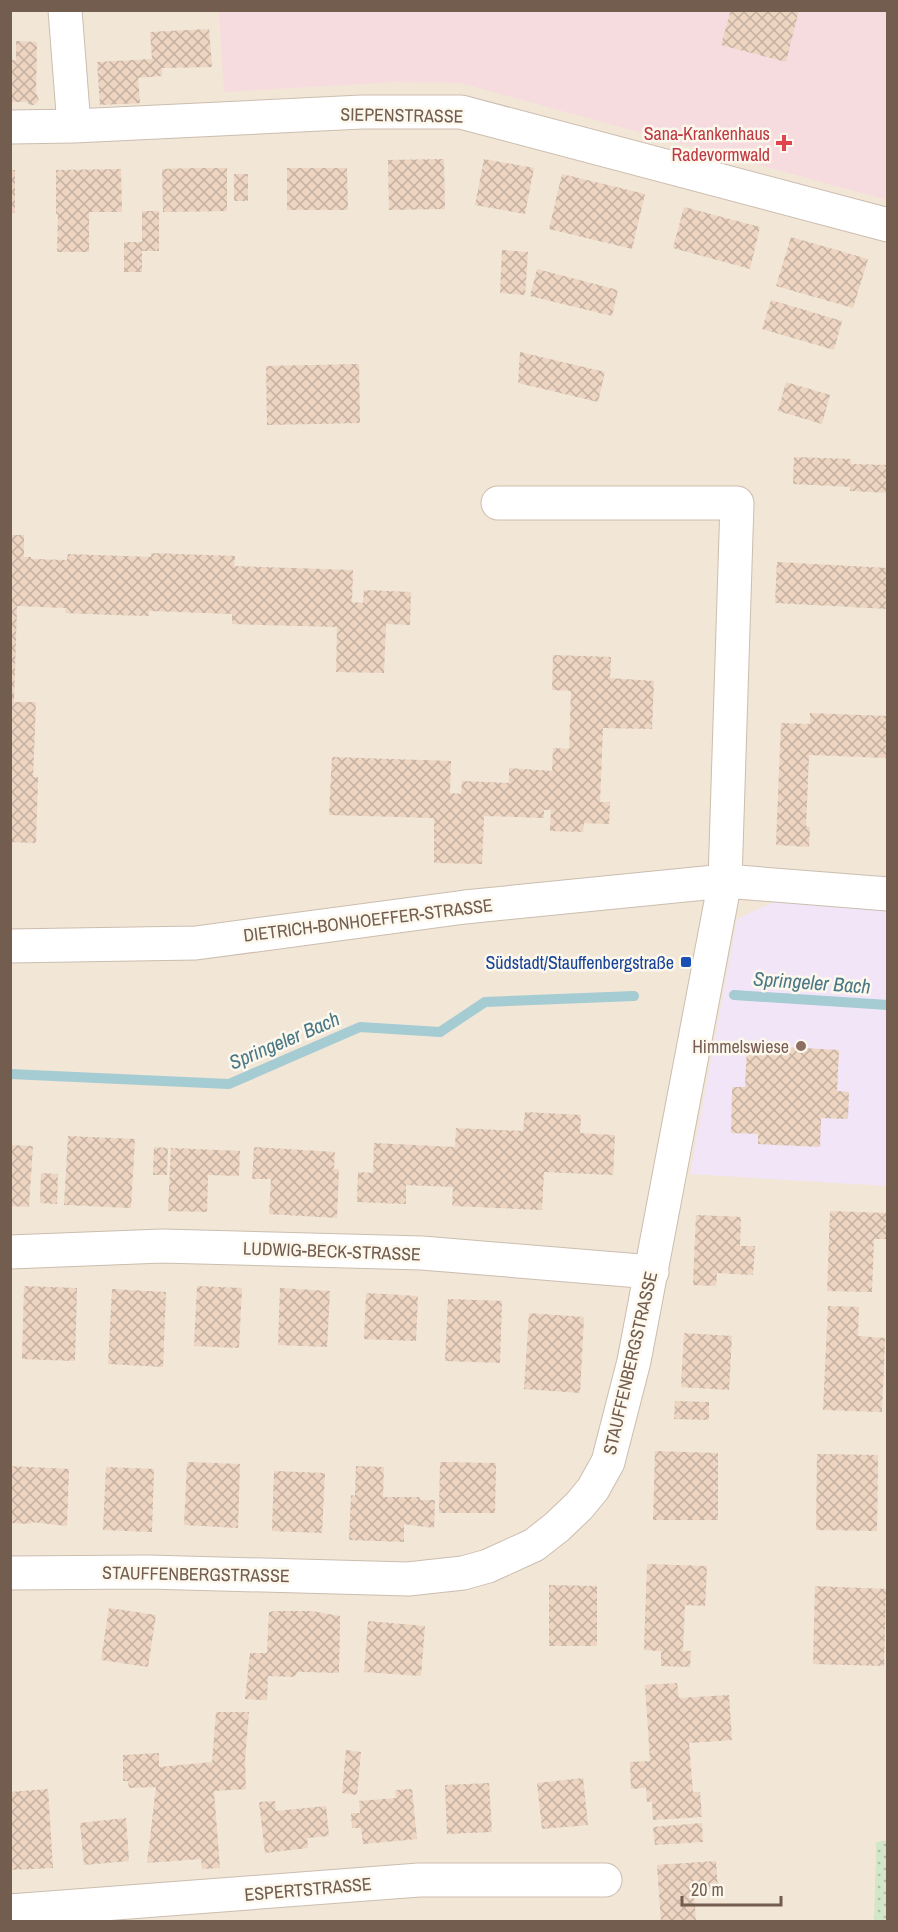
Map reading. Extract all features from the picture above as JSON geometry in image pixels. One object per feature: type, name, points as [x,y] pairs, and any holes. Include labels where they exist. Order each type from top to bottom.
[{"type":"street","points":[[65,10],[74,126]]},
{"type":"street","name":"SIEPENSTRASSE","points":[[10,127],[362,112],[461,112],[888,225]]},
{"type":"street","points":[[498,502],[737,503],[724,881]]},
{"type":"street","name":"DIETRICH-BONHOEFFER-STRASSE","points":[[10,946],[196,943],[465,906],[724,881],[888,894]]},
{"type":"street","name":"STAUFFENBERGSTRASSE","points":[[10,1573],[148,1572],[408,1579],[463,1573],[488,1566],[534,1545],[579,1506],[593,1489],[608,1462],[634,1361],[724,881]]},
{"type":"street","name":"LUDWIG-BECK-STRASSE","points":[[10,1252],[162,1246],[411,1253],[652,1272]]},
{"type":"street","name":"ESPERTSTRASSE","points":[[10,1911],[92,1914],[419,1880],[605,1880]]},
{"type":"shaded area","points":[[11,11],[887,11],[888,1840],[876,1842],[874,1921],[11,1922]]},
{"type":"shaded area","name":"Sana-Krankenhaus Radevormwald","points":[[219,11],[887,11],[887,200],[460,83],[395,82],[224,92]]},
{"type":"shaded area","name":"Himmelswiese","points":[[776,901],[841,903],[887,910],[887,1186],[690,1174],[737,919]]},
{"type":"green space","points":[[887,1840],[887,1921],[874,1921],[876,1842]]},
{"type":"building","points":[[731,10],[799,10],[786,62],[721,45]]},
{"type":"building","points":[[209,29],[212,67],[162,68],[162,76],[138,78],[140,103],[100,105],[97,62],[152,59],[150,32]]},
{"type":"building","points":[[16,41],[37,42],[36,93],[39,100],[34,105],[27,102],[10,102],[10,60],[16,60]]},
{"type":"building","points":[[444,159],[445,209],[389,210],[388,160]]},
{"type":"building","points":[[484,159],[534,168],[525,214],[475,205]]},
{"type":"building","points":[[227,168],[227,211],[163,212],[162,169]]},
{"type":"building","points":[[287,168],[347,168],[348,210],[287,210]]},
{"type":"building","points":[[121,169],[122,212],[89,212],[89,252],[57,252],[56,170]]},
{"type":"building","points":[[10,170],[15,170],[15,213],[10,213]]},
{"type":"building","points":[[234,174],[248,174],[248,201],[234,201]]},
{"type":"building","points":[[562,174],[645,194],[632,249],[549,229]]},
{"type":"building","points":[[684,207],[760,227],[750,269],[673,248]]},
{"type":"building","points":[[142,211],[159,211],[159,251],[142,251],[142,272],[124,272],[124,242],[142,242]]},
{"type":"building","points":[[791,237],[868,259],[853,308],[776,286]]},
{"type":"building","points":[[502,250],[528,252],[525,295],[500,293]]},
{"type":"building","points":[[537,269],[618,290],[612,316],[530,296]]},
{"type":"building","points":[[771,300],[842,321],[834,350],[762,329]]},
{"type":"building","points":[[520,352],[605,372],[598,402],[518,383]]},
{"type":"building","points":[[359,364],[360,423],[267,425],[266,366]]},
{"type":"building","points":[[786,382],[830,395],[822,424],[778,411]]},
{"type":"building","points":[[794,457],[851,459],[851,464],[888,465],[888,493],[850,491],[850,487],[793,484]]},
{"type":"building","points":[[10,535],[24,535],[24,557],[31,557],[31,559],[67,560],[68,554],[151,557],[151,553],[235,556],[234,566],[353,570],[352,602],[363,603],[364,590],[411,592],[410,625],[386,624],[384,673],[336,672],[337,627],[232,624],[232,614],[149,611],[149,616],[113,615],[65,613],[66,608],[17,606],[14,702],[36,702],[33,777],[38,777],[36,843],[10,842]]},
{"type":"building","points":[[777,562],[888,568],[888,609],[775,603]]},
{"type":"building","points":[[553,655],[611,657],[610,678],[654,681],[652,729],[603,728],[600,802],[610,802],[609,824],[584,823],[583,832],[550,831],[551,810],[544,810],[544,818],[484,816],[482,864],[434,863],[434,818],[329,815],[332,757],[451,761],[450,793],[461,794],[462,781],[509,783],[509,768],[552,771],[553,748],[569,749],[571,691],[552,690]]},
{"type":"building","points":[[810,713],[888,716],[888,758],[809,755],[806,826],[810,827],[809,847],[776,845],[781,723],[810,724]]},
{"type":"building","points":[[747,1045],[839,1050],[837,1091],[849,1092],[848,1119],[821,1118],[820,1147],[758,1144],[758,1134],[731,1133],[732,1089],[733,1087],[745,1087]]},
{"type":"building","points":[[525,1112],[581,1115],[580,1133],[615,1135],[613,1175],[544,1172],[542,1210],[452,1206],[453,1187],[406,1185],[406,1204],[357,1202],[358,1172],[373,1173],[374,1143],[455,1147],[456,1128],[523,1131]]},
{"type":"building","points":[[68,1136],[135,1139],[131,1208],[64,1205]]},
{"type":"building","points":[[10,1145],[33,1146],[29,1207],[10,1206]]},
{"type":"building","points":[[154,1147],[168,1148],[167,1175],[153,1175]]},
{"type":"building","points":[[254,1147],[335,1152],[334,1169],[339,1169],[337,1218],[269,1214],[271,1179],[252,1179]]},
{"type":"building","points":[[171,1148],[240,1151],[239,1176],[208,1175],[207,1212],[168,1211]]},
{"type":"building","points":[[41,1173],[58,1174],[57,1204],[40,1203]]},
{"type":"building","points":[[830,1211],[887,1213],[886,1239],[874,1239],[872,1292],[827,1291]]},
{"type":"building","points":[[696,1215],[741,1217],[740,1246],[755,1246],[753,1275],[717,1273],[716,1286],[693,1285]]},
{"type":"building","points":[[24,1286],[77,1288],[75,1361],[22,1359]]},
{"type":"building","points":[[197,1286],[242,1288],[239,1348],[194,1346]]},
{"type":"building","points":[[280,1288],[330,1291],[327,1347],[278,1345]]},
{"type":"building","points":[[112,1289],[166,1292],[163,1367],[108,1364]]},
{"type":"building","points":[[366,1293],[418,1296],[416,1341],[364,1339]]},
{"type":"building","points":[[448,1299],[502,1301],[500,1363],[445,1361]]},
{"type":"building","points":[[828,1306],[859,1307],[858,1336],[885,1338],[882,1412],[823,1410]]},
{"type":"building","points":[[529,1313],[584,1317],[580,1393],[524,1389]]},
{"type":"building","points":[[684,1333],[732,1336],[729,1390],[681,1387]]},
{"type":"building","points":[[675,1401],[709,1402],[709,1420],[674,1419]]},
{"type":"building","points":[[655,1451],[718,1453],[718,1520],[653,1520]]},
{"type":"building","points":[[817,1454],[878,1455],[877,1531],[816,1530]]},
{"type":"building","points":[[187,1462],[240,1464],[238,1528],[184,1525]]},
{"type":"building","points":[[440,1462],[496,1463],[495,1513],[439,1513]]},
{"type":"building","points":[[10,1466],[69,1469],[67,1526],[31,1522],[31,1524],[10,1523]]},
{"type":"building","points":[[356,1466],[384,1467],[383,1497],[420,1497],[420,1500],[435,1500],[434,1528],[404,1524],[404,1542],[349,1540],[351,1495],[355,1496]]},
{"type":"building","points":[[106,1467],[154,1469],[152,1532],[103,1530]]},
{"type":"building","points":[[274,1471],[325,1473],[322,1533],[272,1531]]},
{"type":"building","points":[[647,1564],[707,1566],[705,1606],[685,1605],[683,1651],[691,1651],[690,1667],[661,1666],[661,1651],[644,1650]]},
{"type":"building","points":[[549,1585],[597,1586],[597,1646],[549,1646]]},
{"type":"building","points":[[815,1586],[886,1589],[884,1666],[813,1664]]},
{"type":"building","points":[[109,1608],[156,1615],[148,1667],[101,1660]]},
{"type":"building","points":[[311,1611],[340,1616],[339,1673],[298,1672],[294,1677],[268,1676],[267,1700],[245,1699],[250,1653],[267,1653],[269,1612]]},
{"type":"building","points":[[368,1621],[425,1626],[421,1676],[364,1672]]},
{"type":"building","points":[[677,1683],[679,1698],[729,1695],[732,1740],[689,1743],[693,1792],[700,1792],[702,1817],[653,1820],[652,1801],[647,1802],[646,1788],[631,1789],[630,1762],[650,1761],[645,1685]]},
{"type":"building","points":[[216,1712],[249,1712],[245,1760],[246,1789],[214,1791],[220,1868],[202,1869],[201,1859],[147,1863],[156,1787],[129,1788],[128,1781],[123,1781],[123,1755],[159,1753],[159,1767],[212,1762]]},
{"type":"building","points":[[346,1750],[361,1752],[357,1795],[342,1793]]},
{"type":"building","points":[[583,1778],[588,1825],[542,1829],[537,1783]]},
{"type":"building","points":[[489,1783],[492,1832],[447,1834],[445,1785]]},
{"type":"building","points":[[48,1789],[53,1868],[10,1870],[10,1792]]},
{"type":"building","points":[[412,1789],[417,1839],[363,1844],[361,1828],[352,1828],[351,1813],[360,1813],[359,1801],[396,1798],[395,1790]]},
{"type":"building","points":[[275,1801],[276,1811],[326,1806],[329,1836],[307,1838],[308,1848],[265,1853],[259,1802]]},
{"type":"building","points":[[126,1818],[129,1861],[84,1865],[80,1823]]},
{"type":"building","points":[[702,1823],[703,1842],[655,1845],[653,1827]]},
{"type":"building","points":[[716,1861],[718,1889],[694,1890],[696,1922],[661,1922],[657,1865]]},
{"type":"waterway","name":"Springeler Bach","points":[[734,995],[888,1005]]},
{"type":"waterway","name":"Springeler Bach","points":[[10,1074],[229,1084],[360,1027],[440,1032],[485,1002],[634,996]]},
{"type":"place","name":"Sana-Krankenhaus Radevormwald","points":[[784,143]]},
{"type":"place","name":"Südstadt/Stauffenbergstraße","points":[[686,962]]},
{"type":"place","name":"Himmelswiese","points":[[801,1046]]}]
